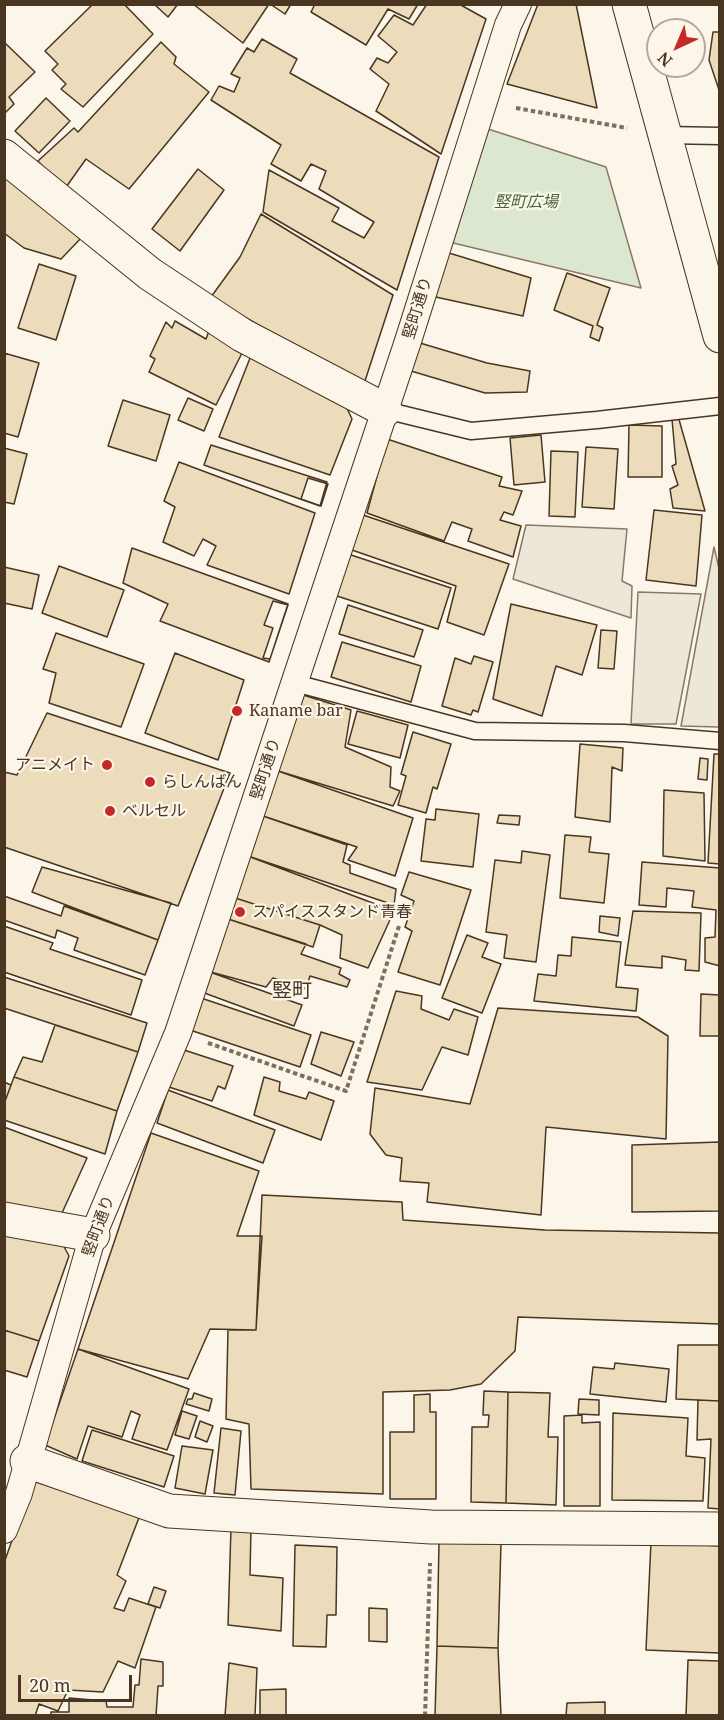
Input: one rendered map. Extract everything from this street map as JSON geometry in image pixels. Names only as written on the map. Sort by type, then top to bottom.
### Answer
[{"type":"street","name":"竪町通り","points":[[4,1530],[19,1494],[93,1235],[178,1033],[385,410],[508,25],[518,4]]},
{"type":"street","points":[[629,4],[720,336]]},
{"type":"street","points":[[4,156],[150,274],[242,335],[385,410]]},
{"type":"street","points":[[4,1219],[93,1235]]},
{"type":"street","points":[[27,1461],[169,1511],[431,1527],[720,1529]]},
{"type":"lane","points":[[665,135],[720,135]]},
{"type":"lane","points":[[385,410],[471,431],[720,406]]},
{"type":"lane","points":[[295,683],[475,731],[624,733],[720,741]]},
{"type":"path","points":[[483,102],[665,135]]},
{"type":"path","points":[[178,1033],[346,1091],[399,926]]},
{"type":"path","points":[[425,1716],[431,1527]]},
{"type":"green space","name":"竪町広場","points":[[488,129],[606,167],[641,288],[449,242]]},
{"type":"shaded area","points":[[526,525],[627,529],[622,581],[632,586],[631,618],[513,579]]},
{"type":"shaded area","points":[[714,547],[720,573],[719,727],[681,726]]},
{"type":"shaded area","points":[[638,592],[701,594],[676,724],[631,724]]},
{"type":"building","points":[[93,4],[124,4],[153,34],[83,107],[61,89],[66,84],[52,70],[58,64],[45,51]]},
{"type":"building","points":[[154,4],[178,4],[168,17]]},
{"type":"building","points":[[193,4],[269,4],[243,43]]},
{"type":"building","points":[[270,4],[291,4],[285,14]]},
{"type":"building","points":[[315,4],[418,4],[409,19],[388,9],[366,45],[311,12]]},
{"type":"building","points":[[427,4],[459,4],[486,19],[441,154],[376,111],[389,84],[370,69],[377,58],[388,63],[397,52],[378,36],[394,15],[413,25]]},
{"type":"building","points":[[538,4],[576,4],[597,108],[507,84]]},
{"type":"building","points":[[713,32],[720,32],[720,93],[709,60]]},
{"type":"building","points":[[262,39],[297,59],[290,73],[439,157],[397,290],[263,212],[269,170],[339,208],[332,221],[364,238],[374,222],[319,189],[326,171],[311,164],[301,181],[271,164],[281,145],[211,100],[219,86],[234,92],[240,78],[231,74],[247,48],[254,52]]},
{"type":"building","points":[[4,42],[35,72],[9,97],[14,104],[4,114]]},
{"type":"building","points":[[161,42],[176,57],[174,64],[209,92],[129,189],[86,159],[64,190],[38,161],[74,128],[78,132]]},
{"type":"building","points":[[46,98],[70,121],[39,153],[15,131]]},
{"type":"building","points":[[198,169],[224,190],[180,251],[152,229]]},
{"type":"building","points":[[4,176],[83,236],[61,259],[24,248],[4,233]]},
{"type":"building","points":[[261,214],[393,295],[363,387],[211,297],[240,257]]},
{"type":"building","points":[[449,253],[531,278],[523,316],[431,296]]},
{"type":"building","points":[[39,264],[76,276],[56,340],[18,328]]},
{"type":"building","points":[[567,273],[610,288],[597,325],[603,328],[599,341],[590,337],[593,326],[554,310]]},
{"type":"building","points":[[175,321],[206,339],[209,331],[244,349],[216,405],[149,372],[155,359],[150,356],[166,322],[172,328]]},
{"type":"building","points":[[420,343],[487,363],[530,371],[527,392],[485,393],[411,371]]},
{"type":"building","points":[[4,353],[39,363],[18,437],[4,433]]},
{"type":"building","points":[[252,353],[345,404],[352,419],[330,475],[219,437]]},
{"type":"building","points":[[188,398],[213,409],[204,431],[178,420]]},
{"type":"building","points":[[123,400],[170,415],[156,461],[108,446]]},
{"type":"building","points":[[678,416],[705,511],[673,508],[670,489],[678,485],[672,466],[676,464],[672,419]]},
{"type":"building","points":[[629,425],[662,426],[662,477],[628,477]]},
{"type":"building","points":[[541,435],[545,482],[514,485],[510,438]]},
{"type":"building","points":[[387,439],[502,477],[499,486],[522,491],[513,515],[504,512],[500,520],[521,526],[513,557],[468,541],[472,529],[452,522],[444,541],[367,513]]},
{"type":"building","points":[[211,445],[327,482],[320,506],[204,465]]},
{"type":"building","points":[[586,447],[618,449],[614,509],[582,507]]},
{"type":"building","points":[[4,448],[27,454],[14,504],[4,502]]},
{"type":"building","points":[[551,451],[578,452],[575,517],[549,516]]},
{"type":"building","points":[[179,462],[315,513],[289,594],[207,565],[216,546],[203,539],[194,556],[163,542],[175,507],[164,501]]},
{"type":"building","points":[[308,478],[328,484],[321,506],[301,499]]},
{"type":"building","points":[[654,510],[702,515],[696,586],[646,580]]},
{"type":"building","points":[[360,514],[509,564],[484,635],[447,622],[456,586],[349,549]]},
{"type":"building","points":[[132,548],[288,604],[269,662],[160,621],[168,604],[123,583]]},
{"type":"building","points":[[348,554],[451,588],[438,629],[334,595]]},
{"type":"building","points":[[59,566],[124,590],[107,637],[42,613]]},
{"type":"building","points":[[4,567],[39,575],[32,609],[4,603]]},
{"type":"building","points":[[273,601],[288,605],[270,659],[263,658],[273,628],[264,625]]},
{"type":"building","points":[[511,604],[597,625],[582,675],[556,666],[542,716],[493,699]]},
{"type":"building","points":[[348,605],[423,630],[414,657],[339,634]]},
{"type":"building","points":[[601,630],[617,631],[614,669],[598,668]]},
{"type":"building","points":[[56,633],[144,664],[121,727],[49,703],[56,673],[43,669]]},
{"type":"building","points":[[342,642],[421,666],[411,702],[331,677]]},
{"type":"building","points":[[175,653],[244,680],[218,760],[145,733]]},
{"type":"building","points":[[474,656],[493,662],[478,712],[473,710],[471,715],[442,706],[455,658],[471,664]]},
{"type":"building","points":[[300,694],[351,710],[345,747],[391,767],[390,787],[400,791],[393,806],[275,770]]},
{"type":"building","points":[[357,711],[408,725],[400,758],[348,744]]},
{"type":"building","name":"ベルセル","points":[[47,713],[230,773],[178,906],[4,847],[4,772],[17,775]]},
{"type":"building","points":[[413,732],[451,744],[437,789],[433,787],[426,813],[398,805],[406,776],[401,774]]},
{"type":"building","points":[[580,744],[623,748],[622,771],[612,767],[610,822],[575,817]]},
{"type":"building","points":[[714,754],[720,754],[720,864],[708,863]]},
{"type":"building","points":[[700,758],[708,759],[707,780],[698,779]]},
{"type":"building","points":[[275,770],[413,818],[395,876],[348,860],[357,847],[260,815]]},
{"type":"building","points":[[664,790],[704,793],[705,861],[663,856]]},
{"type":"building","points":[[436,809],[479,814],[473,867],[421,861],[426,819],[435,820]]},
{"type":"building","points":[[260,815],[347,845],[343,862],[350,865],[350,873],[396,889],[394,905],[245,855]]},
{"type":"building","points":[[499,815],[520,816],[519,825],[497,823]]},
{"type":"building","points":[[565,835],[591,837],[589,852],[609,854],[604,903],[560,898]]},
{"type":"building","points":[[522,851],[550,855],[536,962],[504,958],[507,935],[486,932],[495,860],[521,863]]},
{"type":"building","points":[[245,855],[394,911],[368,968],[340,958],[342,935],[320,925],[232,897]]},
{"type":"building","points":[[642,862],[720,868],[720,966],[705,962],[705,938],[715,937],[716,910],[692,907],[694,891],[667,888],[666,907],[639,905]]},
{"type":"building","points":[[42,867],[171,903],[158,940],[32,892]]},
{"type":"building","points":[[409,872],[471,890],[440,985],[398,972],[412,931],[405,927],[414,901],[401,895]]},
{"type":"building","points":[[4,896],[61,916],[64,906],[158,940],[145,975],[74,950],[78,938],[57,930],[55,938],[4,920]]},
{"type":"building","points":[[232,897],[320,925],[313,947],[225,918]]},
{"type":"building","points":[[633,911],[701,913],[699,971],[685,970],[686,960],[662,956],[662,968],[625,965]]},
{"type":"building","points":[[600,916],[620,918],[618,936],[599,932]]},
{"type":"building","points":[[225,918],[306,944],[301,954],[341,968],[339,974],[350,980],[347,987],[310,976],[306,989],[273,978],[266,987],[207,971]]},
{"type":"building","points":[[4,926],[53,943],[50,949],[142,980],[131,1015],[4,972]]},
{"type":"building","points":[[467,935],[488,943],[482,957],[501,964],[482,1013],[442,998]]},
{"type":"building","points":[[572,937],[621,942],[616,987],[638,989],[636,1011],[534,1001],[538,974],[556,976],[558,955],[571,956]]},
{"type":"building","points":[[207,971],[302,1005],[294,1026],[199,991]]},
{"type":"building","points":[[4,977],[147,1023],[138,1052],[4,1008]]},
{"type":"building","points":[[396,991],[422,996],[421,1009],[449,1020],[454,1009],[478,1017],[468,1055],[442,1047],[422,1090],[367,1082]]},
{"type":"building","points":[[701,994],[720,995],[720,1036],[700,1036]]},
{"type":"building","points":[[198,997],[311,1035],[300,1067],[187,1029]]},
{"type":"building","points":[[498,1008],[638,1017],[668,1036],[666,1139],[546,1127],[541,1215],[427,1202],[429,1183],[400,1181],[402,1158],[386,1155],[370,1134],[375,1088],[470,1104]]},
{"type":"building","points":[[55,1025],[138,1052],[117,1111],[14,1077],[23,1057],[42,1062]]},
{"type":"building","points":[[321,1032],[354,1042],[341,1076],[311,1064]]},
{"type":"building","points":[[181,1049],[233,1066],[225,1089],[218,1086],[212,1101],[169,1087]]},
{"type":"building","points":[[14,1077],[117,1111],[105,1154],[4,1120],[4,1104]]},
{"type":"building","points":[[264,1077],[280,1082],[279,1091],[306,1099],[309,1092],[334,1101],[321,1140],[254,1115]]},
{"type":"building","points":[[4,1082],[11,1085],[4,1104]]},
{"type":"building","points":[[168,1090],[275,1130],[263,1163],[157,1123]]},
{"type":"building","points":[[4,1127],[87,1158],[62,1213],[4,1209]]},
{"type":"building","points":[[151,1133],[259,1171],[237,1236],[262,1236],[256,1330],[210,1329],[188,1379],[78,1349]]},
{"type":"building","points":[[720,1142],[720,1211],[632,1212],[632,1145]]},
{"type":"building","points":[[262,1195],[402,1202],[403,1220],[545,1230],[720,1233],[720,1324],[518,1317],[515,1351],[481,1384],[450,1390],[383,1392],[383,1494],[251,1489],[249,1424],[226,1419],[228,1330],[256,1330]]},
{"type":"building","points":[[4,1231],[60,1239],[69,1256],[39,1341],[4,1330]]},
{"type":"building","points":[[4,1330],[39,1341],[27,1377],[4,1370]]},
{"type":"building","points":[[678,1345],[720,1345],[720,1401],[676,1399]]},
{"type":"building","points":[[78,1349],[189,1389],[167,1450],[132,1439],[140,1415],[131,1411],[122,1437],[88,1426],[77,1459],[45,1445]]},
{"type":"building","points":[[615,1363],[669,1369],[666,1402],[590,1394],[593,1367],[614,1369]]},
{"type":"building","points":[[484,1391],[508,1392],[506,1503],[471,1502],[472,1427],[488,1427],[489,1415],[483,1415]]},
{"type":"building","points":[[508,1392],[550,1393],[548,1437],[558,1437],[556,1505],[506,1503]]},
{"type":"building","points":[[194,1393],[212,1399],[209,1411],[186,1404],[188,1399],[192,1399]]},
{"type":"building","points":[[430,1394],[430,1412],[436,1412],[436,1499],[390,1499],[390,1432],[414,1432],[414,1395]]},
{"type":"building","points":[[579,1399],[599,1400],[599,1415],[578,1414]]},
{"type":"building","points":[[698,1400],[720,1401],[720,1509],[708,1508],[711,1439],[697,1440]]},
{"type":"building","points":[[182,1411],[197,1416],[189,1439],[175,1435]]},
{"type":"building","points":[[613,1413],[688,1418],[686,1456],[705,1458],[703,1501],[612,1500]]},
{"type":"building","points":[[582,1415],[582,1423],[600,1422],[600,1506],[564,1506],[564,1416]]},
{"type":"building","points":[[200,1421],[213,1426],[207,1442],[195,1437]]},
{"type":"building","points":[[221,1428],[241,1431],[235,1495],[214,1493]]},
{"type":"building","points":[[92,1430],[174,1456],[164,1487],[82,1461]]},
{"type":"building","points":[[182,1446],[213,1450],[205,1494],[175,1488]]},
{"type":"building","points":[[33,1481],[140,1515],[117,1575],[126,1581],[114,1608],[124,1611],[129,1598],[156,1607],[135,1668],[118,1661],[103,1692],[68,1690],[58,1711],[39,1704],[35,1716],[4,1716],[4,1563]]},
{"type":"building","points":[[231,1528],[251,1528],[250,1575],[283,1578],[281,1631],[228,1625]]},
{"type":"building","points":[[439,1542],[501,1543],[498,1648],[437,1646]]},
{"type":"building","points":[[651,1542],[720,1546],[719,1653],[646,1650]]},
{"type":"building","points":[[295,1545],[337,1547],[336,1615],[327,1615],[326,1647],[293,1646]]},
{"type":"building","points":[[154,1587],[166,1591],[160,1608],[148,1604]]},
{"type":"building","points":[[369,1608],[387,1609],[387,1642],[369,1641]]},
{"type":"building","points":[[437,1646],[498,1648],[501,1716],[435,1716]]},
{"type":"building","points":[[141,1659],[163,1662],[163,1686],[158,1686],[156,1716],[51,1716],[51,1712],[69,1712],[69,1698],[106,1701],[107,1707],[133,1707],[135,1685],[139,1685]]},
{"type":"building","points":[[688,1660],[720,1661],[720,1716],[686,1716]]},
{"type":"building","points":[[229,1663],[257,1668],[255,1716],[225,1716]]},
{"type":"building","points":[[286,1689],[286,1716],[260,1716],[260,1690]]},
{"type":"building","points":[[605,1702],[605,1716],[566,1716],[567,1703]]},
{"type":"place","name":"Kaname bar","points":[[237,711]]},
{"type":"place","name":"アニメイト","points":[[107,765]]},
{"type":"place","name":"らしんばん","points":[[150,782]]},
{"type":"place","name":"ベルセル","points":[[110,811]]},
{"type":"place","name":"スパイススタンド青春","points":[[240,912]]},
{"type":"district","name":"竪町","points":[[292,991]]}]
